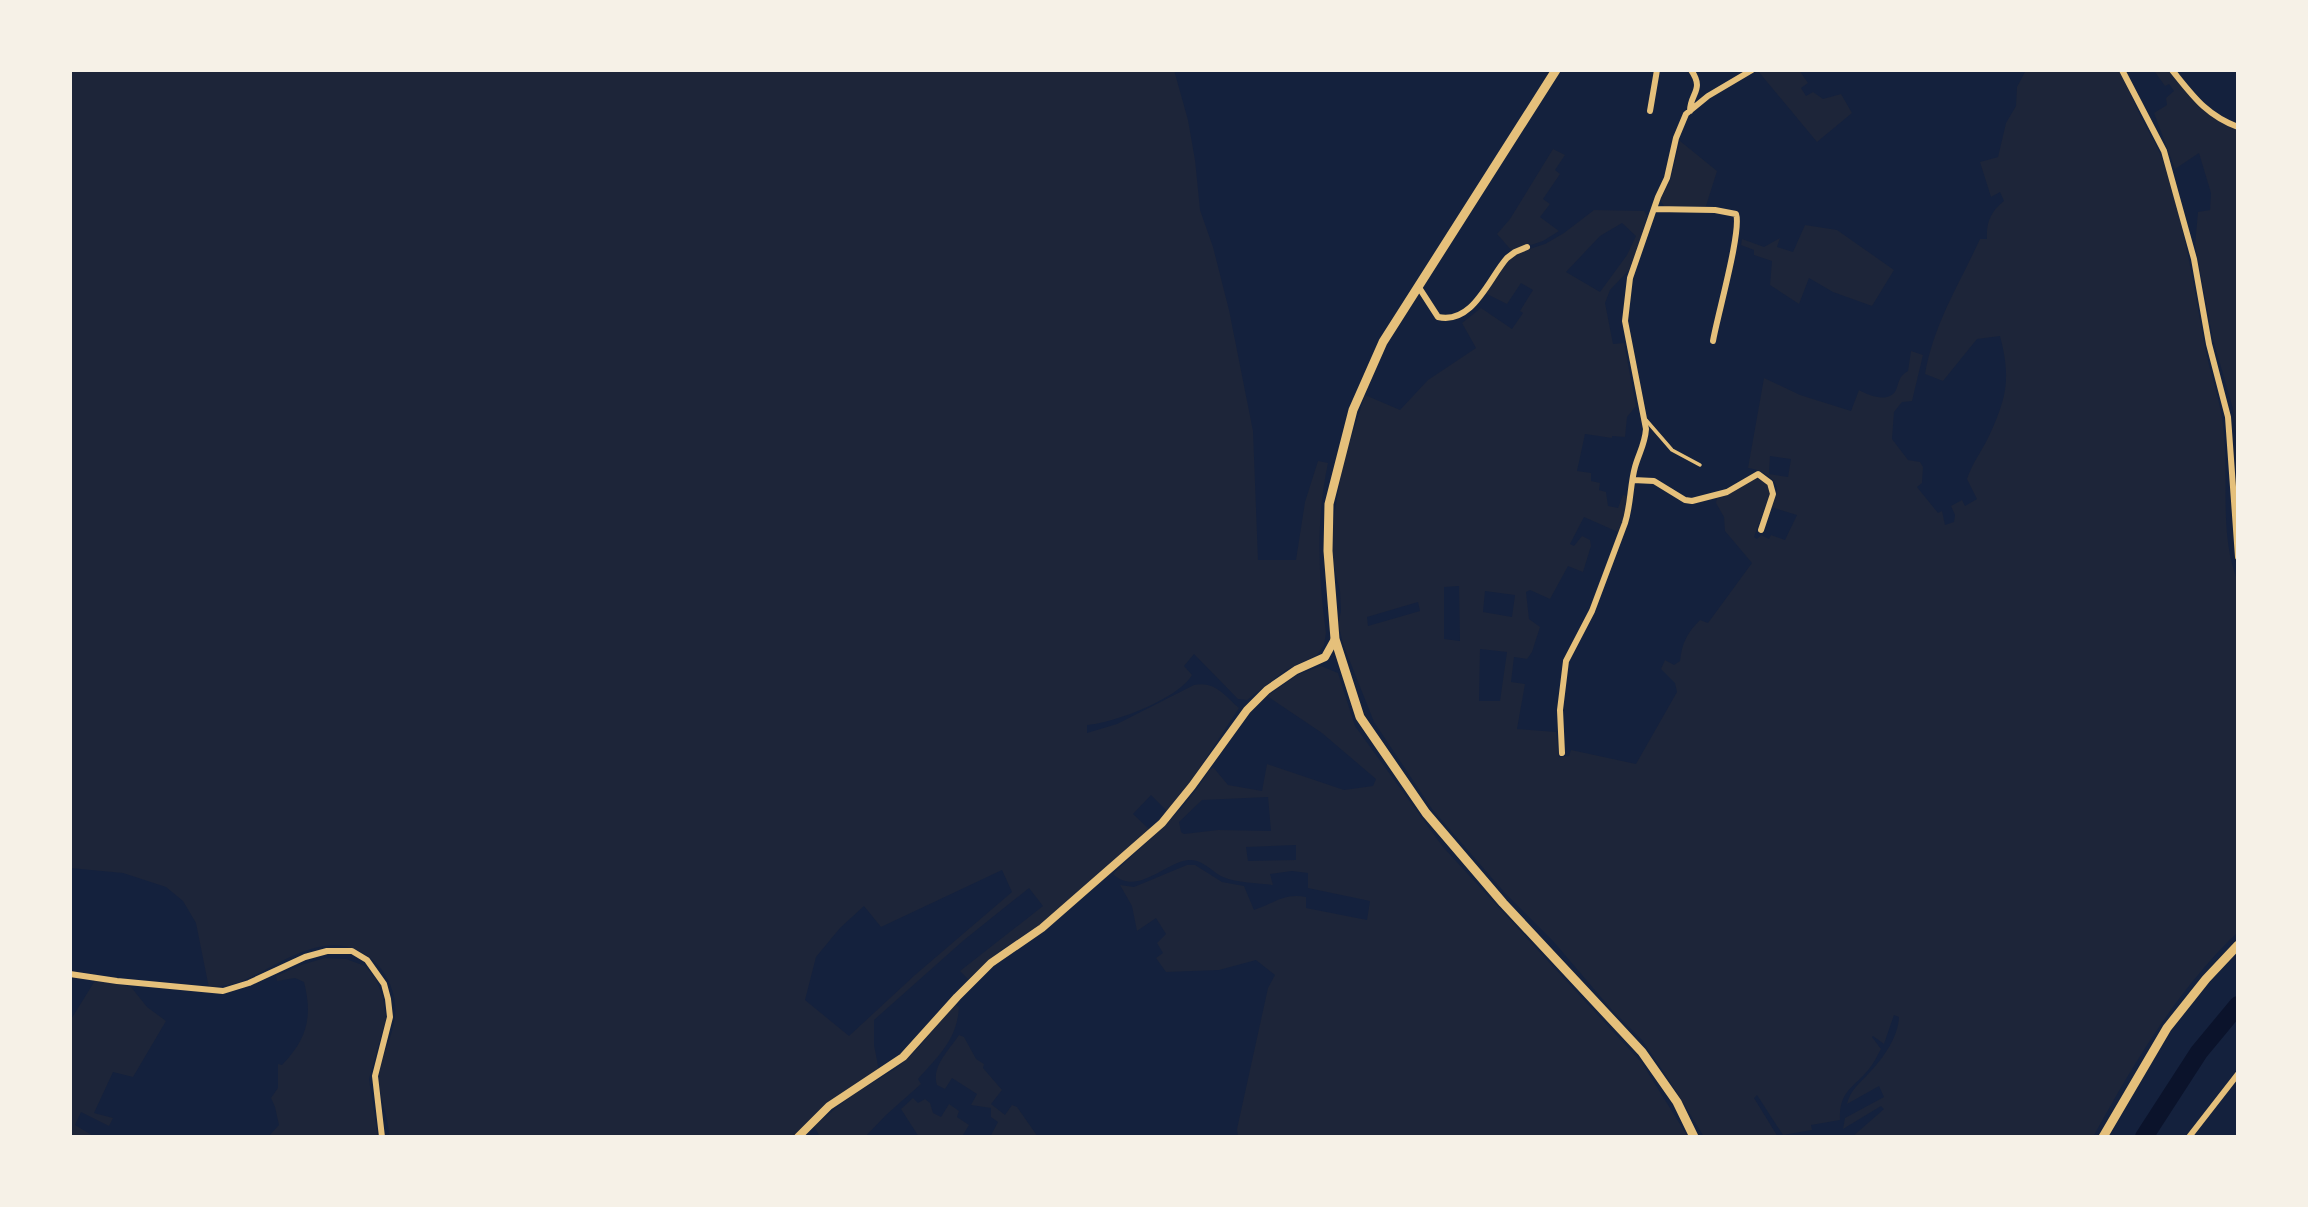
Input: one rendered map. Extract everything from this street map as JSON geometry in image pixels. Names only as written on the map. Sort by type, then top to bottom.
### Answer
[{"type":"main road","points":[[1556,70],[1382,342],[1353,410],[1337,464],[1329,504],[1328,551],[1335,639],[1360,717],[1426,813],[1503,903],[1642,1052],[1677,1102],[1695,1137]]},
{"type":"main road","points":[[2103,1137],[2167,1028],[2206,979],[2238,945]]},
{"type":"street","points":[[1650,111],[1657,70]]},
{"type":"street","points":[[1690,111],[1689,105],[1697,91],[1698,83],[1691,70]]},
{"type":"street","points":[[1562,753],[1560,710],[1566,661],[1592,611],[1625,523],[1638,458],[1646,441],[1646,429],[1630,353],[1625,304],[1630,278],[1667,178],[1681,125],[1690,111],[1708,96],[1752,70]]},
{"type":"street","points":[[2122,70],[2164,151],[2194,259],[2209,344],[2228,417],[2238,557]]},
{"type":"street","points":[[2172,70],[2203,108],[2238,127]]},
{"type":"street","points":[[1654,208],[1736,214],[1736,243],[1719,305],[1713,341]]},
{"type":"street","points":[[1418,286],[1438,317],[1447,319],[1471,307],[1507,258],[1527,247]]},
{"type":"street","points":[[1633,480],[1654,481],[1685,500],[1692,501],[1727,492],[1758,474],[1770,483],[1773,494],[1761,530]]},
{"type":"street","points":[[799,1137],[829,1106],[903,1057],[991,963],[1042,928],[1162,823],[1247,710],[1267,690],[1296,670],[1325,657],[1335,639]]},
{"type":"street","points":[[70,974],[223,990],[249,983],[305,957],[327,951],[352,951],[367,960],[384,984],[388,999],[390,1017],[375,1076],[382,1137]]},
{"type":"street","points":[[2189,1137],[2238,1074]]},
{"type":"lane","points":[[1643,416],[1672,450],[1700,465]]},
{"type":"shaded area","points":[[70,70],[1174,70],[1188,120],[1200,210],[1213,247],[1229,310],[1253,431],[1258,560],[1296,560],[1305,502],[1318,461],[1328,463],[1321,505],[1320,548],[1326,633],[1324,645],[1317,655],[1286,670],[1247,700],[1238,699],[1194,654],[1184,666],[1192,675],[1173,693],[1128,715],[1087,725],[1087,733],[1117,724],[1194,685],[1201,684],[1214,687],[1239,708],[1182,795],[1167,811],[1151,795],[1133,814],[1149,829],[1043,923],[1003,949],[968,979],[960,971],[1043,906],[1029,888],[964,940],[874,1020],[874,1045],[879,1071],[831,1100],[794,1137],[389,1137],[379,1079],[381,1063],[394,1025],[395,1002],[385,975],[377,964],[353,949],[324,946],[291,956],[240,982],[209,988],[196,923],[183,901],[166,887],[123,873],[70,868]],"holes":[[[1002,870],[1012,892],[849,1036],[805,1000],[816,957],[840,928],[864,906],[881,927]]]},
{"type":"shaded area","points":[[1799,70],[1808,83],[1801,88],[1806,96],[1813,92],[1823,99],[1841,94],[1852,113],[1817,142],[1758,71]]},
{"type":"shaded area","points":[[2026,70],[2119,70],[2162,158],[2179,214],[2207,357],[2222,415],[2226,524],[2238,582],[2238,932],[2195,978],[2158,1028],[2093,1137],[1852,1137],[1884,1109],[1881,1106],[1843,1129],[1845,1118],[1884,1097],[1879,1086],[1847,1104],[1853,1090],[1889,1046],[1898,1024],[1899,1017],[1894,1015],[1884,1044],[1872,1037],[1881,1049],[1871,1067],[1848,1090],[1842,1102],[1840,1120],[1811,1125],[1812,1130],[1783,1135],[1757,1095],[1754,1098],[1778,1137],[1704,1137],[1642,1040],[1611,1009],[1553,941],[1504,892],[1432,809],[1374,722],[1343,644],[1338,622],[1341,612],[1340,591],[1332,559],[1332,529],[1343,462],[1365,395],[1400,410],[1428,380],[1476,348],[1462,323],[1481,308],[1512,329],[1533,290],[1521,283],[1507,304],[1485,293],[1495,276],[1514,254],[1545,244],[1594,210],[1644,211],[1647,216],[1629,270],[1610,290],[1605,303],[1613,344],[1624,343],[1636,406],[1627,417],[1625,437],[1585,434],[1577,471],[1591,473],[1591,481],[1600,483],[1599,490],[1606,492],[1608,506],[1618,508],[1623,495],[1628,496],[1625,516],[1618,532],[1584,517],[1570,544],[1574,546],[1582,536],[1590,540],[1591,546],[1583,572],[1568,566],[1550,599],[1530,590],[1526,592],[1529,619],[1540,627],[1527,659],[1514,657],[1511,682],[1525,684],[1517,729],[1556,732],[1559,757],[1569,756],[1571,750],[1636,764],[1677,692],[1675,683],[1661,669],[1665,660],[1674,665],[1680,661],[1684,644],[1692,629],[1700,620],[1708,623],[1752,563],[1725,531],[1724,517],[1716,503],[1717,498],[1756,478],[1768,484],[1770,493],[1754,537],[1757,539],[1761,535],[1769,539],[1771,535],[1785,540],[1797,515],[1771,507],[1776,485],[1766,474],[1748,468],[1764,378],[1800,395],[1851,411],[1859,390],[1878,397],[1889,397],[1893,394],[1901,377],[1908,371],[1911,351],[1923,355],[1912,401],[1902,402],[1894,412],[1892,439],[1908,460],[1920,462],[1923,467],[1922,483],[1917,487],[1938,513],[1942,511],[1945,525],[1954,522],[1955,515],[1951,506],[1962,500],[1965,506],[1977,499],[1967,479],[1989,436],[2003,398],[2006,376],[2000,336],[1977,339],[1943,381],[1925,374],[1934,338],[1948,305],[1980,239],[1987,239],[1987,227],[1993,213],[2004,201],[2000,192],[1991,197],[1980,162],[1998,157],[2006,123],[2016,106],[2017,87]],"holes":[[[1622,223],[1636,236],[1627,255],[1600,292],[1566,272],[1600,236]],[[1770,456],[1791,459],[1788,477],[1769,474]],[[1459,586],[1460,641],[1444,639],[1444,587]],[[1485,591],[1515,595],[1512,617],[1483,612]],[[1418,602],[1420,611],[1368,626],[1367,617]],[[1480,649],[1507,652],[1500,701],[1479,701]]]},
{"type":"shaded area","points":[[2168,70],[2206,112],[2238,129],[2238,450],[2233,409],[2213,339],[2195,245],[2198,212],[2210,210],[2211,193],[2199,153],[2175,169],[2154,113],[2167,105],[2166,98],[2174,91],[2169,84],[2165,86],[2155,72]]},
{"type":"shaded area","points":[[1680,141],[1717,171],[1706,206],[1664,206],[1660,200],[1670,181]]},
{"type":"shaded area","points":[[1553,149],[1565,155],[1555,170],[1560,174],[1543,199],[1550,204],[1540,217],[1559,231],[1543,241],[1512,251],[1497,234],[1510,219]]},
{"type":"shaded area","points":[[1805,225],[1837,230],[1894,270],[1872,306],[1833,292],[1809,278],[1799,304],[1770,285],[1772,261],[1754,255],[1754,250],[1741,245],[1742,239],[1764,247],[1780,238],[1777,247],[1793,252]]},
{"type":"shaded area","points":[[1321,666],[1338,673],[1355,726],[1443,847],[1642,1063],[1688,1137],[1238,1137],[1237,1129],[1268,988],[1275,975],[1256,960],[1219,970],[1166,972],[1156,958],[1163,953],[1157,943],[1166,934],[1156,918],[1137,931],[1132,906],[1120,885],[1134,887],[1187,865],[1195,865],[1222,882],[1244,886],[1254,910],[1298,896],[1306,897],[1306,908],[1367,920],[1370,901],[1308,888],[1308,873],[1292,871],[1270,874],[1273,885],[1248,883],[1223,877],[1194,860],[1180,862],[1132,882],[1113,874],[1177,813],[1213,767],[1228,785],[1262,791],[1267,764],[1344,790],[1373,786],[1376,779],[1322,733],[1267,696],[1297,675]],"holes":[[[1268,797],[1271,831],[1181,832],[1179,822],[1202,800]],[[1296,845],[1296,860],[1248,861],[1246,847]]]},
{"type":"shaded area","points":[[325,958],[346,959],[365,966],[376,979],[383,998],[386,1019],[369,1079],[378,1137],[268,1137],[279,1125],[271,1098],[278,1088],[278,1064],[282,1065],[297,1046],[308,1017],[304,982],[295,978],[277,981],[276,976]]},
{"type":"shaded area","points":[[96,979],[131,987],[147,1007],[166,1021],[133,1077],[113,1072],[94,1113],[113,1118],[109,1126],[81,1112],[75,1125],[95,1137],[70,1137],[70,1021]]},
{"type":"shaded area","points":[[955,1004],[959,1007],[955,1029],[946,1046],[918,1079],[921,1084],[865,1137],[820,1137],[814,1126],[851,1096],[898,1067],[919,1047]]},
{"type":"shaded area","points":[[959,1035],[964,1037],[976,1059],[984,1064],[983,1068],[1002,1090],[991,1104],[1005,1115],[1012,1105],[1017,1107],[1038,1137],[990,1137],[998,1122],[991,1117],[991,1108],[971,1105],[977,1094],[952,1078],[945,1089],[937,1085],[936,1072],[939,1065]]},
{"type":"shaded area","points":[[913,1098],[918,1103],[925,1099],[930,1103],[933,1113],[941,1117],[949,1104],[959,1111],[957,1117],[969,1125],[964,1137],[919,1137],[901,1109]]},
{"type":"waterway","points":[[2144,1137],[2199,1052],[2238,1005]]}]
